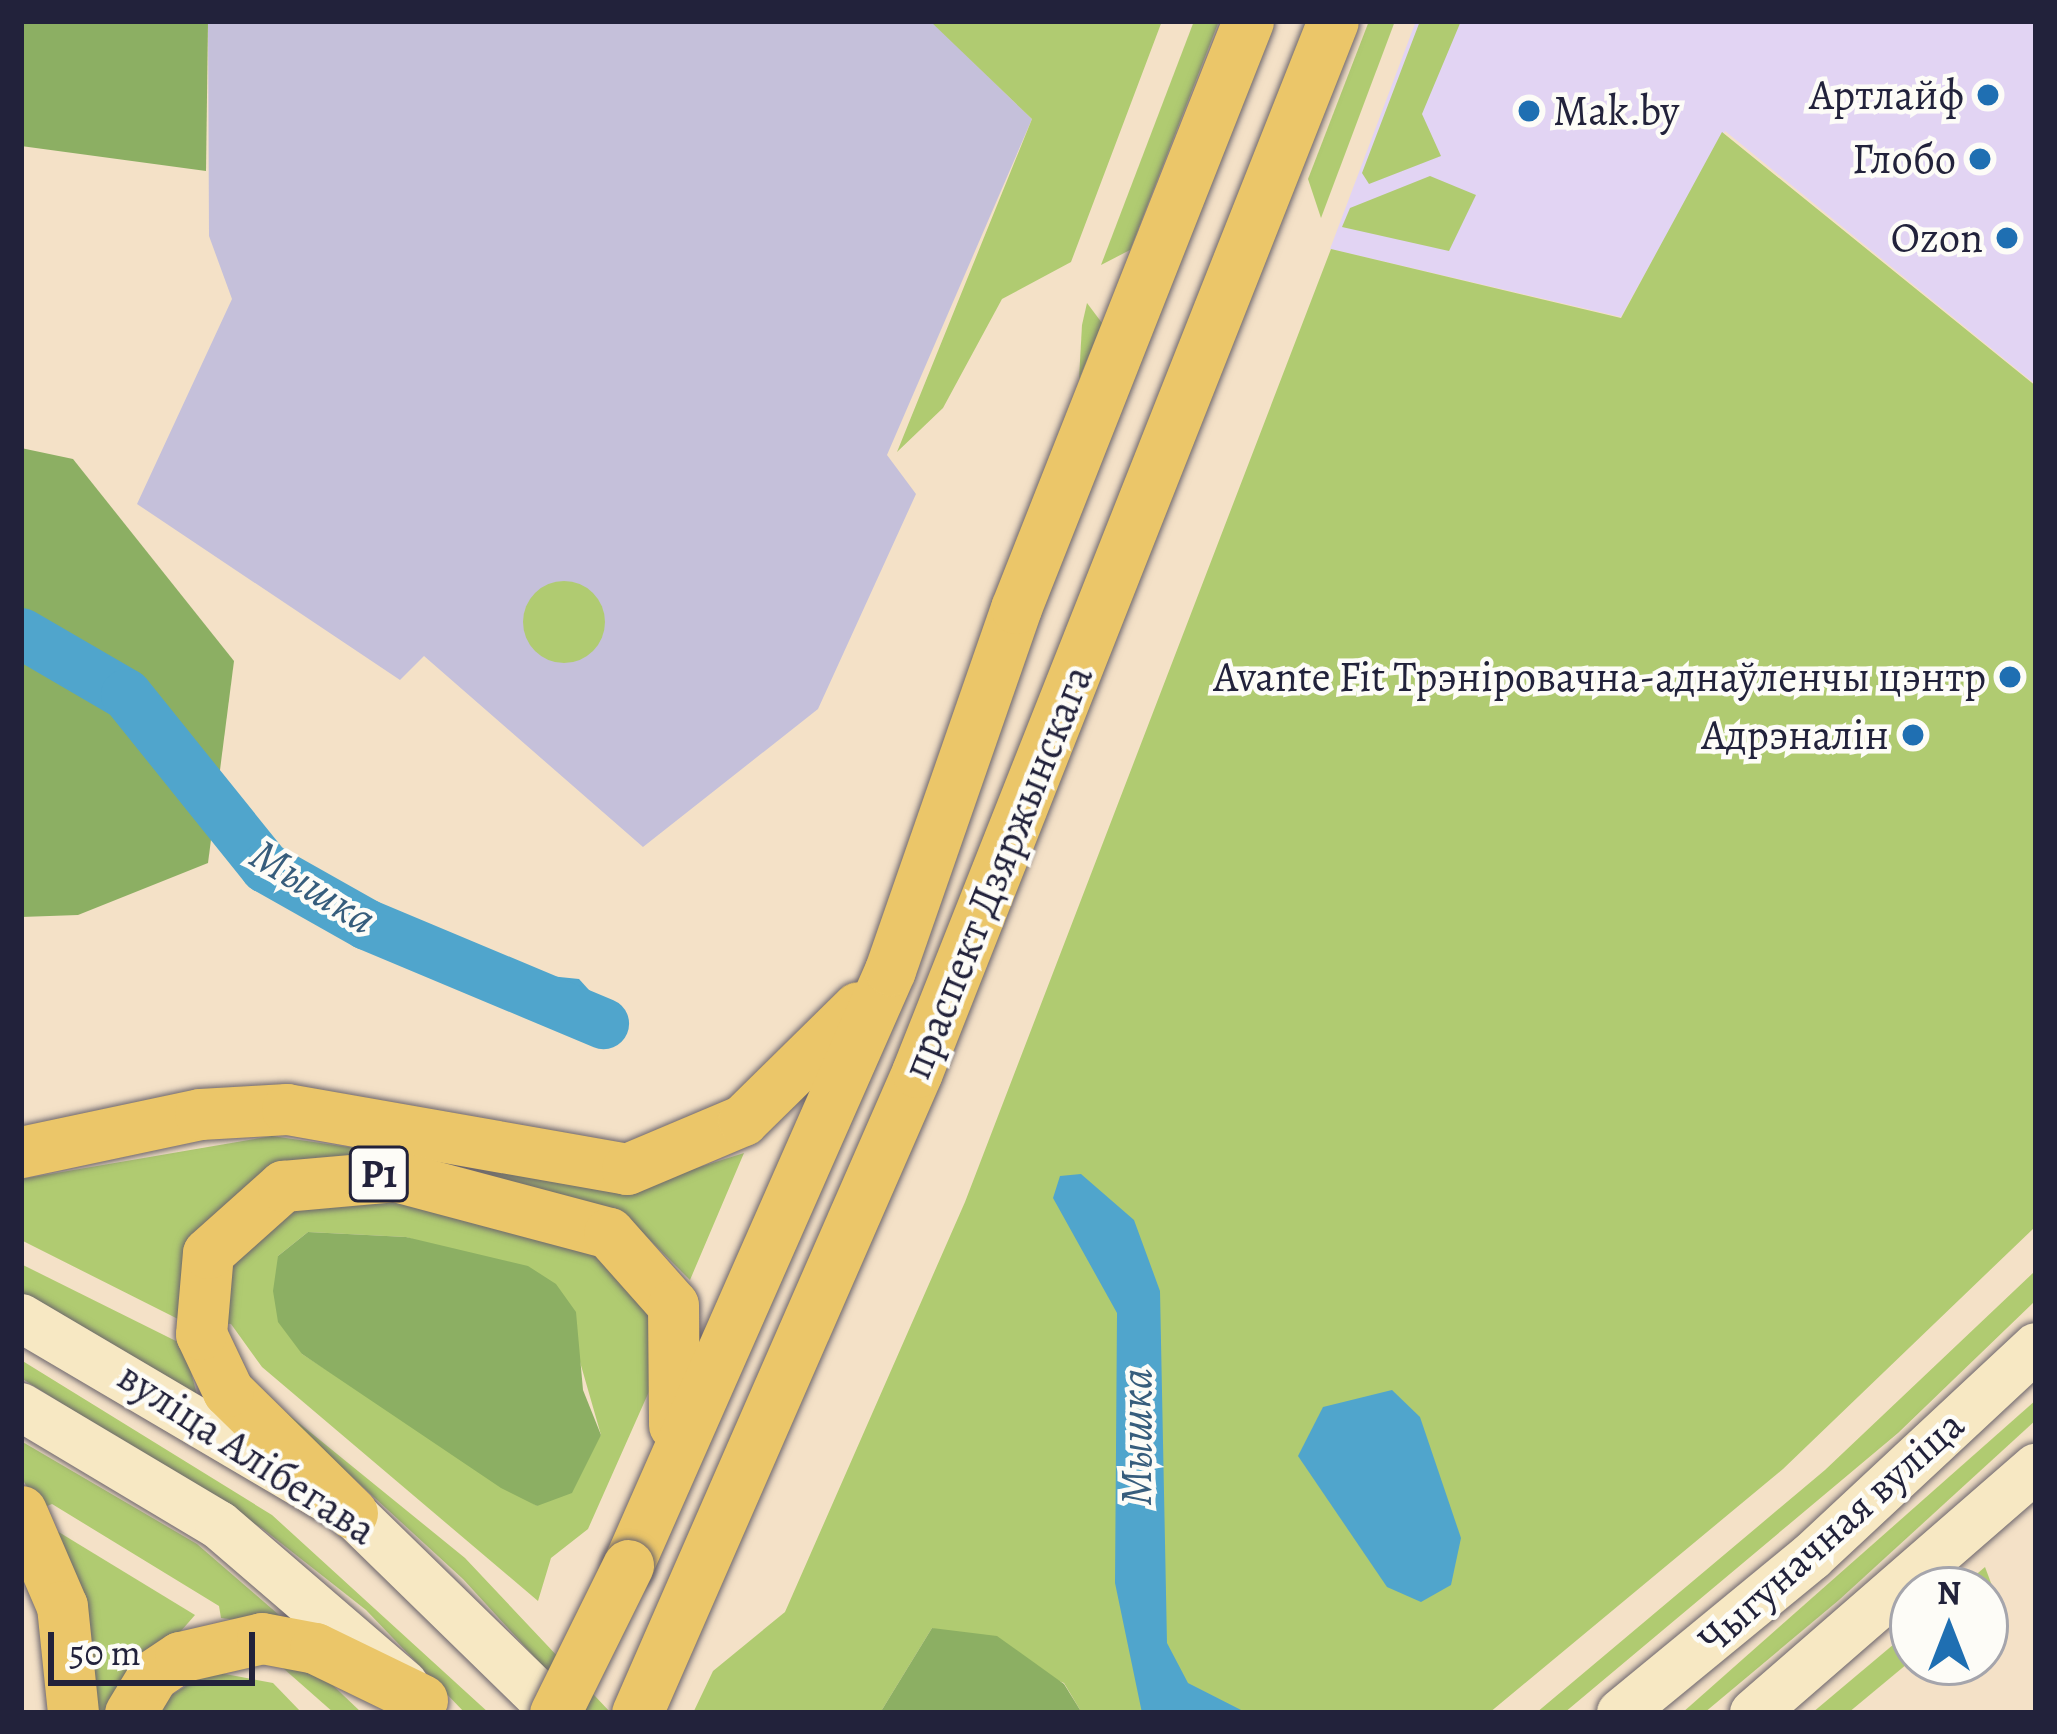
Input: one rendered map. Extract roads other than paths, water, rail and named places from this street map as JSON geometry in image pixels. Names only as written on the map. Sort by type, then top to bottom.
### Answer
[{"type":"main road","name":"праспект Дзяржынскага","points":[[556,1713],[664,1486],[890,970],[1016,608],[1249,21]]},
{"type":"main road","name":"праспект Дзяржынскага","points":[[637,1713],[926,1050],[1333,21]]},
{"type":"main road","points":[[21,1152],[200,1114],[286,1109],[596,1168],[659,1163],[781,1093],[890,970]]},
{"type":"main road","name":"Р1","points":[[352,1513],[228,1391],[197,1306],[225,1227],[283,1186],[332,1174],[395,1176],[579,1217],[635,1252],[660,1278],[680,1333],[664,1486]]},
{"type":"main road","name":"вуліца Алібегава","points":[[21,1318],[352,1513],[556,1713]]},
{"type":"main road","name":"Чыгуначная вуліца","points":[[1621,1713],[1811,1557],[2036,1347]]},
{"type":"main road","name":"вуліца Алібегава","points":[[21,1407],[220,1525],[428,1707]]},
{"type":"main road","name":"Чыгуначная вуліца","points":[[1754,1713],[2036,1468]]},
{"type":"main road","points":[[21,1511],[62,1606],[74,1713]]},
{"type":"main road","points":[[130,1713],[180,1657],[262,1638],[315,1648],[428,1707]]},
{"type":"water","points":[[490,970],[579,979],[608,1011],[601,1031],[553,1026],[490,990]]},
{"type":"water","points":[[1081,1174],[1134,1220],[1160,1291],[1167,1643],[1188,1683],[1247,1713],[1142,1713],[1115,1583],[1117,1313],[1053,1198],[1060,1176]]},
{"type":"water","points":[[1392,1390],[1420,1417],[1461,1538],[1451,1585],[1421,1602],[1387,1587],[1298,1456],[1323,1407]]},
{"type":"waterway","name":"Мышка","points":[[21,633],[126,694],[265,867],[366,924],[603,1023]]},
{"type":"place","name":"Артлайф","points":[[1988,95]]},
{"type":"place","name":"Mak.by","points":[[1529,111]]},
{"type":"place","name":"Глобо","points":[[1980,159]]},
{"type":"place","name":"Ozon","points":[[2007,238]]},
{"type":"place","name":"Avante Fit Трэніровачна-аднаўленчы цэнтр","points":[[2010,677]]},
{"type":"place","name":"Адрэналін","points":[[1913,735]]}]
